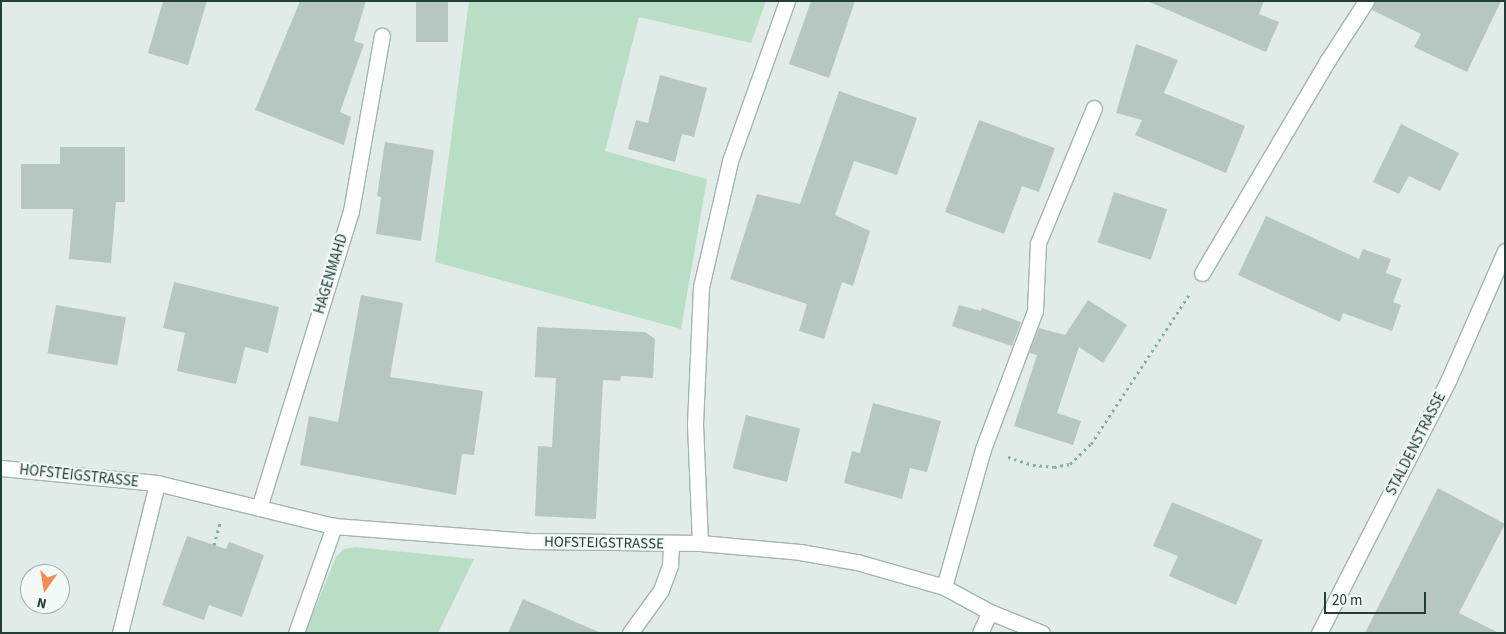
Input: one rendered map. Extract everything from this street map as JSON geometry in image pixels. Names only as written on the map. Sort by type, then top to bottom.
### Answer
[{"type":"street","points":[[700,543],[695,424],[701,287],[730,161],[787,1]]},
{"type":"street","points":[[1202,274],[1328,60],[1366,1]]},
{"type":"street","name":"HAGENMAHD","points":[[259,508],[351,211],[382,36]]},
{"type":"street","points":[[944,587],[983,449],[1035,311],[1038,243],[1094,108]]},
{"type":"street","name":"STALDENSTRASSE","points":[[1319,633],[1448,382],[1505,251]]},
{"type":"street","name":"HOFSTEIGSTRASSE","points":[[1,468],[158,484],[334,526],[530,541],[700,543],[800,552],[858,562],[944,587],[990,612],[1042,633]]},
{"type":"street","name":"HOFSTEIGSTRASSE","points":[[120,633],[158,484]]},
{"type":"street","points":[[296,633],[334,526]]},
{"type":"street","points":[[630,633],[661,590],[670,565],[671,544]]},
{"type":"street","points":[[980,633],[990,612]]},
{"type":"path","points":[[983,449],[1034,465],[1054,467],[1070,464],[1090,444],[1202,274]]},
{"type":"path","points":[[214,545],[222,518]]},
{"type":"green space","points":[[469,1],[766,1],[751,43],[639,17],[605,151],[707,179],[681,329],[435,262]]},
{"type":"green space","points":[[355,547],[474,559],[438,633],[305,633],[336,557],[344,549]]},
{"type":"building","points":[[163,1],[207,1],[188,65],[148,53]]},
{"type":"building","points":[[300,1],[366,1],[354,41],[364,44],[340,112],[351,117],[344,145],[255,110]]},
{"type":"building","points":[[416,1],[448,1],[448,42],[416,42]]},
{"type":"building","points":[[811,1],[855,1],[829,78],[789,64]]},
{"type":"building","points":[[1147,1],[1264,1],[1259,14],[1279,22],[1266,52]]},
{"type":"building","points":[[1375,1],[1501,1],[1467,72],[1414,47],[1421,34],[1372,10]]},
{"type":"building","points":[[1136,44],[1178,60],[1164,93],[1245,126],[1226,173],[1135,135],[1142,120],[1116,113]]},
{"type":"building","points":[[660,75],[707,88],[694,137],[682,134],[675,162],[628,149],[636,120],[648,123]]},
{"type":"building","points":[[839,91],[917,118],[897,175],[854,161],[835,215],[870,231],[853,286],[842,282],[824,339],[799,331],[807,304],[730,279],[757,194],[800,204]]},
{"type":"building","points":[[979,120],[1055,148],[1039,192],[1022,186],[1004,234],[945,212]]},
{"type":"building","points":[[1401,124],[1459,153],[1440,191],[1409,176],[1399,194],[1373,182]]},
{"type":"building","points":[[385,142],[434,150],[421,241],[376,234],[381,197],[377,196]]},
{"type":"building","points":[[60,147],[125,147],[125,202],[116,202],[111,263],[69,259],[73,209],[21,209],[21,164],[60,164]]},
{"type":"building","points":[[1114,192],[1167,209],[1151,260],[1098,242]]},
{"type":"building","points":[[1266,216],[1359,259],[1363,249],[1391,259],[1386,273],[1402,279],[1393,302],[1401,305],[1392,331],[1343,313],[1340,322],[1238,275]]},
{"type":"building","points":[[174,282],[279,307],[268,353],[245,347],[236,384],[177,371],[185,333],[163,328]]},
{"type":"building","points":[[361,295],[403,303],[390,377],[483,391],[474,455],[462,454],[456,495],[300,465],[309,416],[338,422]]},
{"type":"building","points":[[1088,300],[1127,325],[1103,363],[1079,347],[1057,413],[1081,421],[1073,445],[1014,426],[1037,355],[1029,353],[1039,328],[1065,335]]},
{"type":"building","points":[[56,305],[126,317],[117,366],[47,353]]},
{"type":"building","points":[[959,305],[981,311],[982,308],[1021,322],[1012,346],[952,326]]},
{"type":"building","points":[[537,327],[645,332],[655,339],[653,378],[621,376],[620,381],[603,380],[596,519],[535,516],[538,446],[552,447],[556,378],[535,377]]},
{"type":"building","points":[[873,403],[941,421],[927,472],[910,468],[902,499],[844,483],[852,451],[860,453]]},
{"type":"building","points":[[746,415],[800,429],[787,482],[733,468]]},
{"type":"building","points":[[1438,488],[1505,524],[1459,613],[1499,633],[1365,633]]},
{"type":"building","points":[[1172,502],[1263,540],[1236,605],[1169,576],[1178,556],[1153,546]]},
{"type":"building","points":[[187,536],[226,549],[229,542],[264,555],[242,617],[209,605],[204,620],[162,605]]},
{"type":"building","points":[[523,599],[601,633],[508,633]]}]
